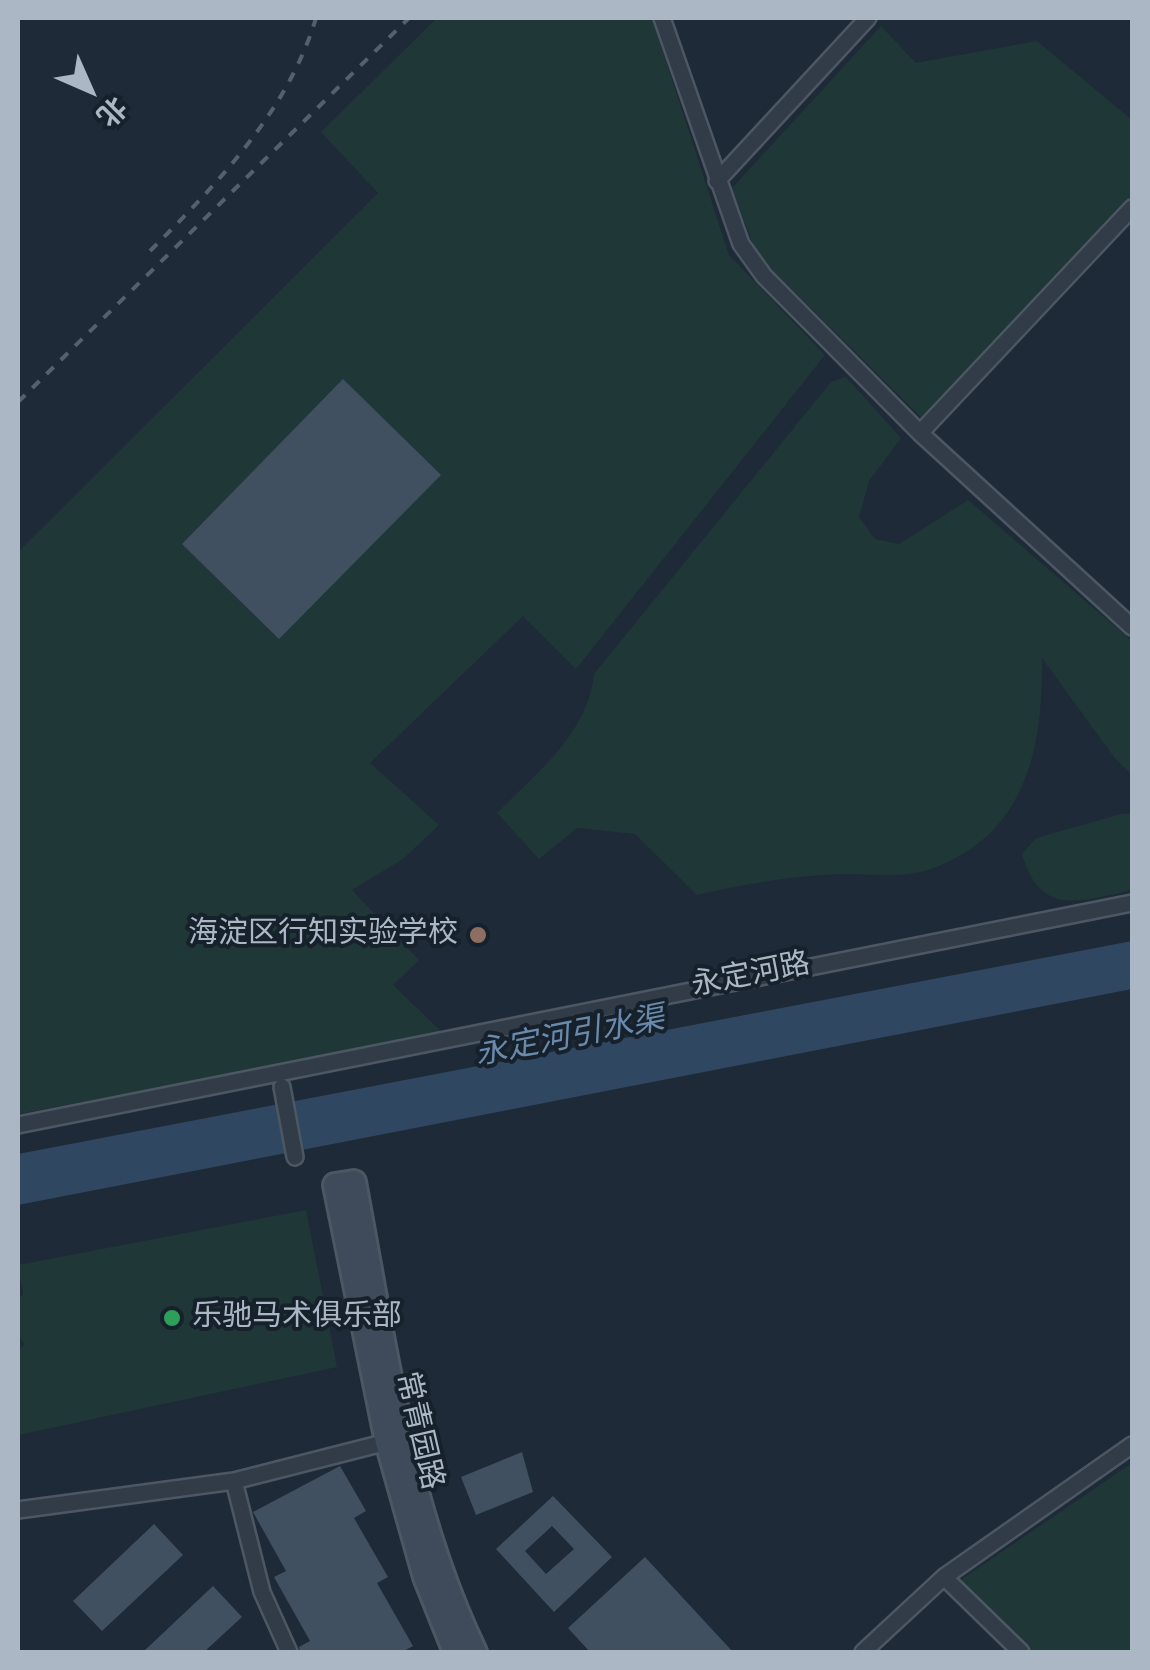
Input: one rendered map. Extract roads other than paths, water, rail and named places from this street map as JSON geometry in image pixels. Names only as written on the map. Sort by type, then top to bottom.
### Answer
[{"type":"street","points":[[662,18],[741,244],[764,276],[920,433],[1132,628]]},
{"type":"street","points":[[717,181],[868,18]]},
{"type":"street","points":[[920,433],[1132,208]]},
{"type":"street","name":"永定河路","points":[[18,1125],[1132,903]]},
{"type":"street","points":[[282,1086],[295,1157]]},
{"type":"street","name":"常青园路","points":[[455,1652],[425,1577],[387,1442],[335,1186],[354,1182],[399,1416],[429,1536],[476,1652]]},
{"type":"street","points":[[18,1510],[234,1481],[387,1442]]},
{"type":"street","points":[[863,1652],[944,1577],[1132,1445]]},
{"type":"street","points":[[234,1481],[262,1592],[289,1652]]},
{"type":"street","points":[[944,1577],[1021,1652]]},
{"type":"water","points":[[1132,941],[1132,989],[18,1205],[18,1154]]},
{"type":"railway","points":[[150,251],[225,172],[269,115],[304,52],[316,18]]},
{"type":"railway","points":[[18,402],[409,18]]},
{"type":"place","name":"海淀区行知实验学校","points":[[478,935]]},
{"type":"place","name":"乐驰马术俱乐部","points":[[172,1318]]},
{"type":"water label","name":"永定河引水渠","points":[[570,1038]]}]
